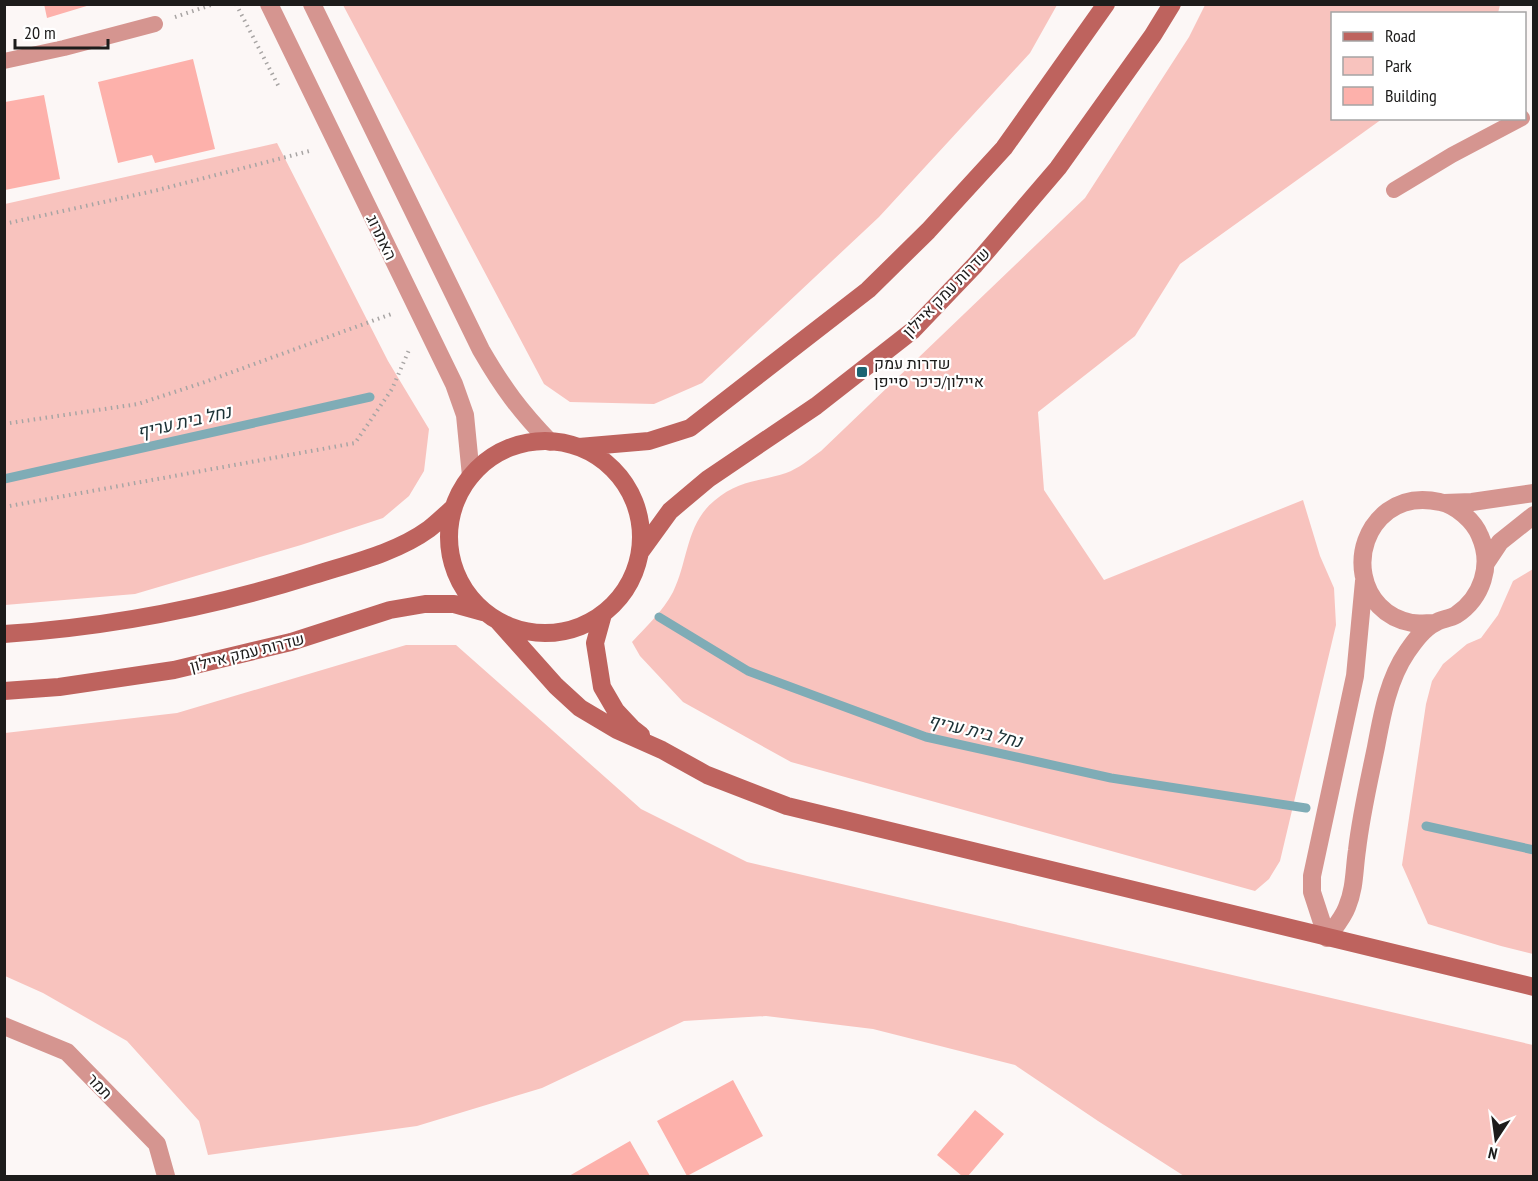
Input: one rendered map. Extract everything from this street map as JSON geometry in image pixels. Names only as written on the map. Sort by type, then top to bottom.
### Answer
[{"type":"main road","points":[[1106,4],[1004,148],[928,231],[868,290],[690,428],[649,441],[579,447],[550,442],[531,442],[508,449],[488,460],[471,476],[453,508],[449,531],[450,554],[458,576],[469,596],[580,708],[707,775],[749,792],[796,808],[1533,987]]},
{"type":"main road","name":"שדרות עמק איילון","points":[[641,551],[670,511],[708,479],[816,406],[920,323],[975,265],[1058,168],[1153,35],[1172,4]]},
{"type":"main road","points":[[492,617],[519,630],[541,633],[563,632],[584,625],[603,614],[621,597],[634,576],[641,551],[640,519],[628,489],[608,464],[579,447]]},
{"type":"main road","points":[[4,634],[53,631],[163,615],[275,588],[376,555],[407,542],[428,530],[453,508]]},
{"type":"main road","name":"שדרות עמק איילון","points":[[4,691],[59,687],[174,670],[291,642],[390,610],[425,604],[454,604],[492,617]]},
{"type":"main road","points":[[603,614],[595,643],[602,687],[616,711],[632,728],[662,750]]},
{"type":"street","name":"האתרוג","points":[[269,4],[454,384],[465,415],[471,476]]},
{"type":"street","points":[[312,4],[482,350],[510,397],[550,442]]},
{"type":"street","points":[[1327,938],[1312,892],[1312,876],[1355,676],[1364,579],[1362,555],[1366,537],[1376,521],[1391,509],[1408,501],[1426,499],[1444,503],[1472,502],[1533,493]]},
{"type":"street","points":[[1364,579],[1368,590],[1380,606],[1389,614],[1413,623],[1434,623],[1454,616],[1471,603],[1482,585],[1486,563],[1484,543],[1470,520],[1444,503]]},
{"type":"street","points":[[1486,563],[1500,542],[1533,515]]},
{"type":"street","points":[[1327,938],[1347,909],[1355,881],[1360,826],[1385,703],[1404,655],[1416,639],[1434,623]]},
{"type":"street","name":"תמר","points":[[4,1026],[67,1052],[157,1144],[166,1176]]},
{"type":"lane","points":[[4,61],[155,24]]},
{"type":"lane","points":[[1394,190],[1452,155],[1519,120]]},
{"type":"path","points":[[155,24],[214,4]]},
{"type":"path","points":[[4,224],[158,190],[337,144]]},
{"type":"path","points":[[4,424],[138,404],[396,313]]},
{"type":"path","points":[[4,507],[355,443],[392,389],[411,344]]},
{"type":"green space","points":[[343,5],[1057,5],[1030,53],[879,217],[702,383],[654,404],[570,402],[544,384]]},
{"type":"green space","points":[[1205,5],[1500,5],[1498,12],[1331,12],[1331,120],[1381,120],[1180,264],[1135,336],[1038,412],[1044,490],[1104,580],[1303,500],[1320,556],[1334,588],[1336,625],[1280,861],[1269,879],[1255,891],[791,762],[683,702],[640,656],[632,642],[673,592],[693,532],[705,510],[731,489],[748,482],[791,471],[821,451],[1085,198],[1189,37]]},
{"type":"green space","points":[[277,143],[388,361],[429,429],[424,471],[409,496],[383,518],[301,545],[135,594],[5,605],[5,204]]},
{"type":"green space","points":[[1533,569],[1533,954],[1428,924],[1402,865],[1426,704],[1432,681],[1443,664],[1467,644],[1481,638],[1498,615],[1513,581]]},
{"type":"green space","points":[[406,645],[456,645],[641,809],[747,862],[1533,1045],[1533,1176],[1184,1176],[1015,1065],[873,1029],[766,1016],[684,1021],[542,1088],[417,1126],[208,1155],[199,1121],[127,1041],[43,993],[5,976],[5,733],[177,713]]},
{"type":"building","points":[[44,4],[90,4],[90,5],[47,18]]},
{"type":"building","points":[[193,59],[215,149],[155,163],[152,155],[118,163],[98,82]]},
{"type":"building","points":[[44,95],[60,179],[5,190],[5,102]]},
{"type":"building","points":[[733,1080],[763,1136],[687,1176],[657,1121]]},
{"type":"building","points":[[975,1110],[1004,1134],[968,1176],[962,1176],[937,1155]]},
{"type":"building","points":[[630,1141],[650,1176],[569,1176]]},
{"type":"waterway","name":"נחל בית עריף","points":[[4,479],[370,397]]},
{"type":"waterway","name":"נחל בית עריף","points":[[659,617],[748,671],[926,737],[1111,778],[1306,808]]},
{"type":"waterway","name":"נחל בית עריף","points":[[1426,826],[1534,850]]},
{"type":"place","name":"שדרות עמק איילון/כיכר סייפן","points":[[862,372]]}]
